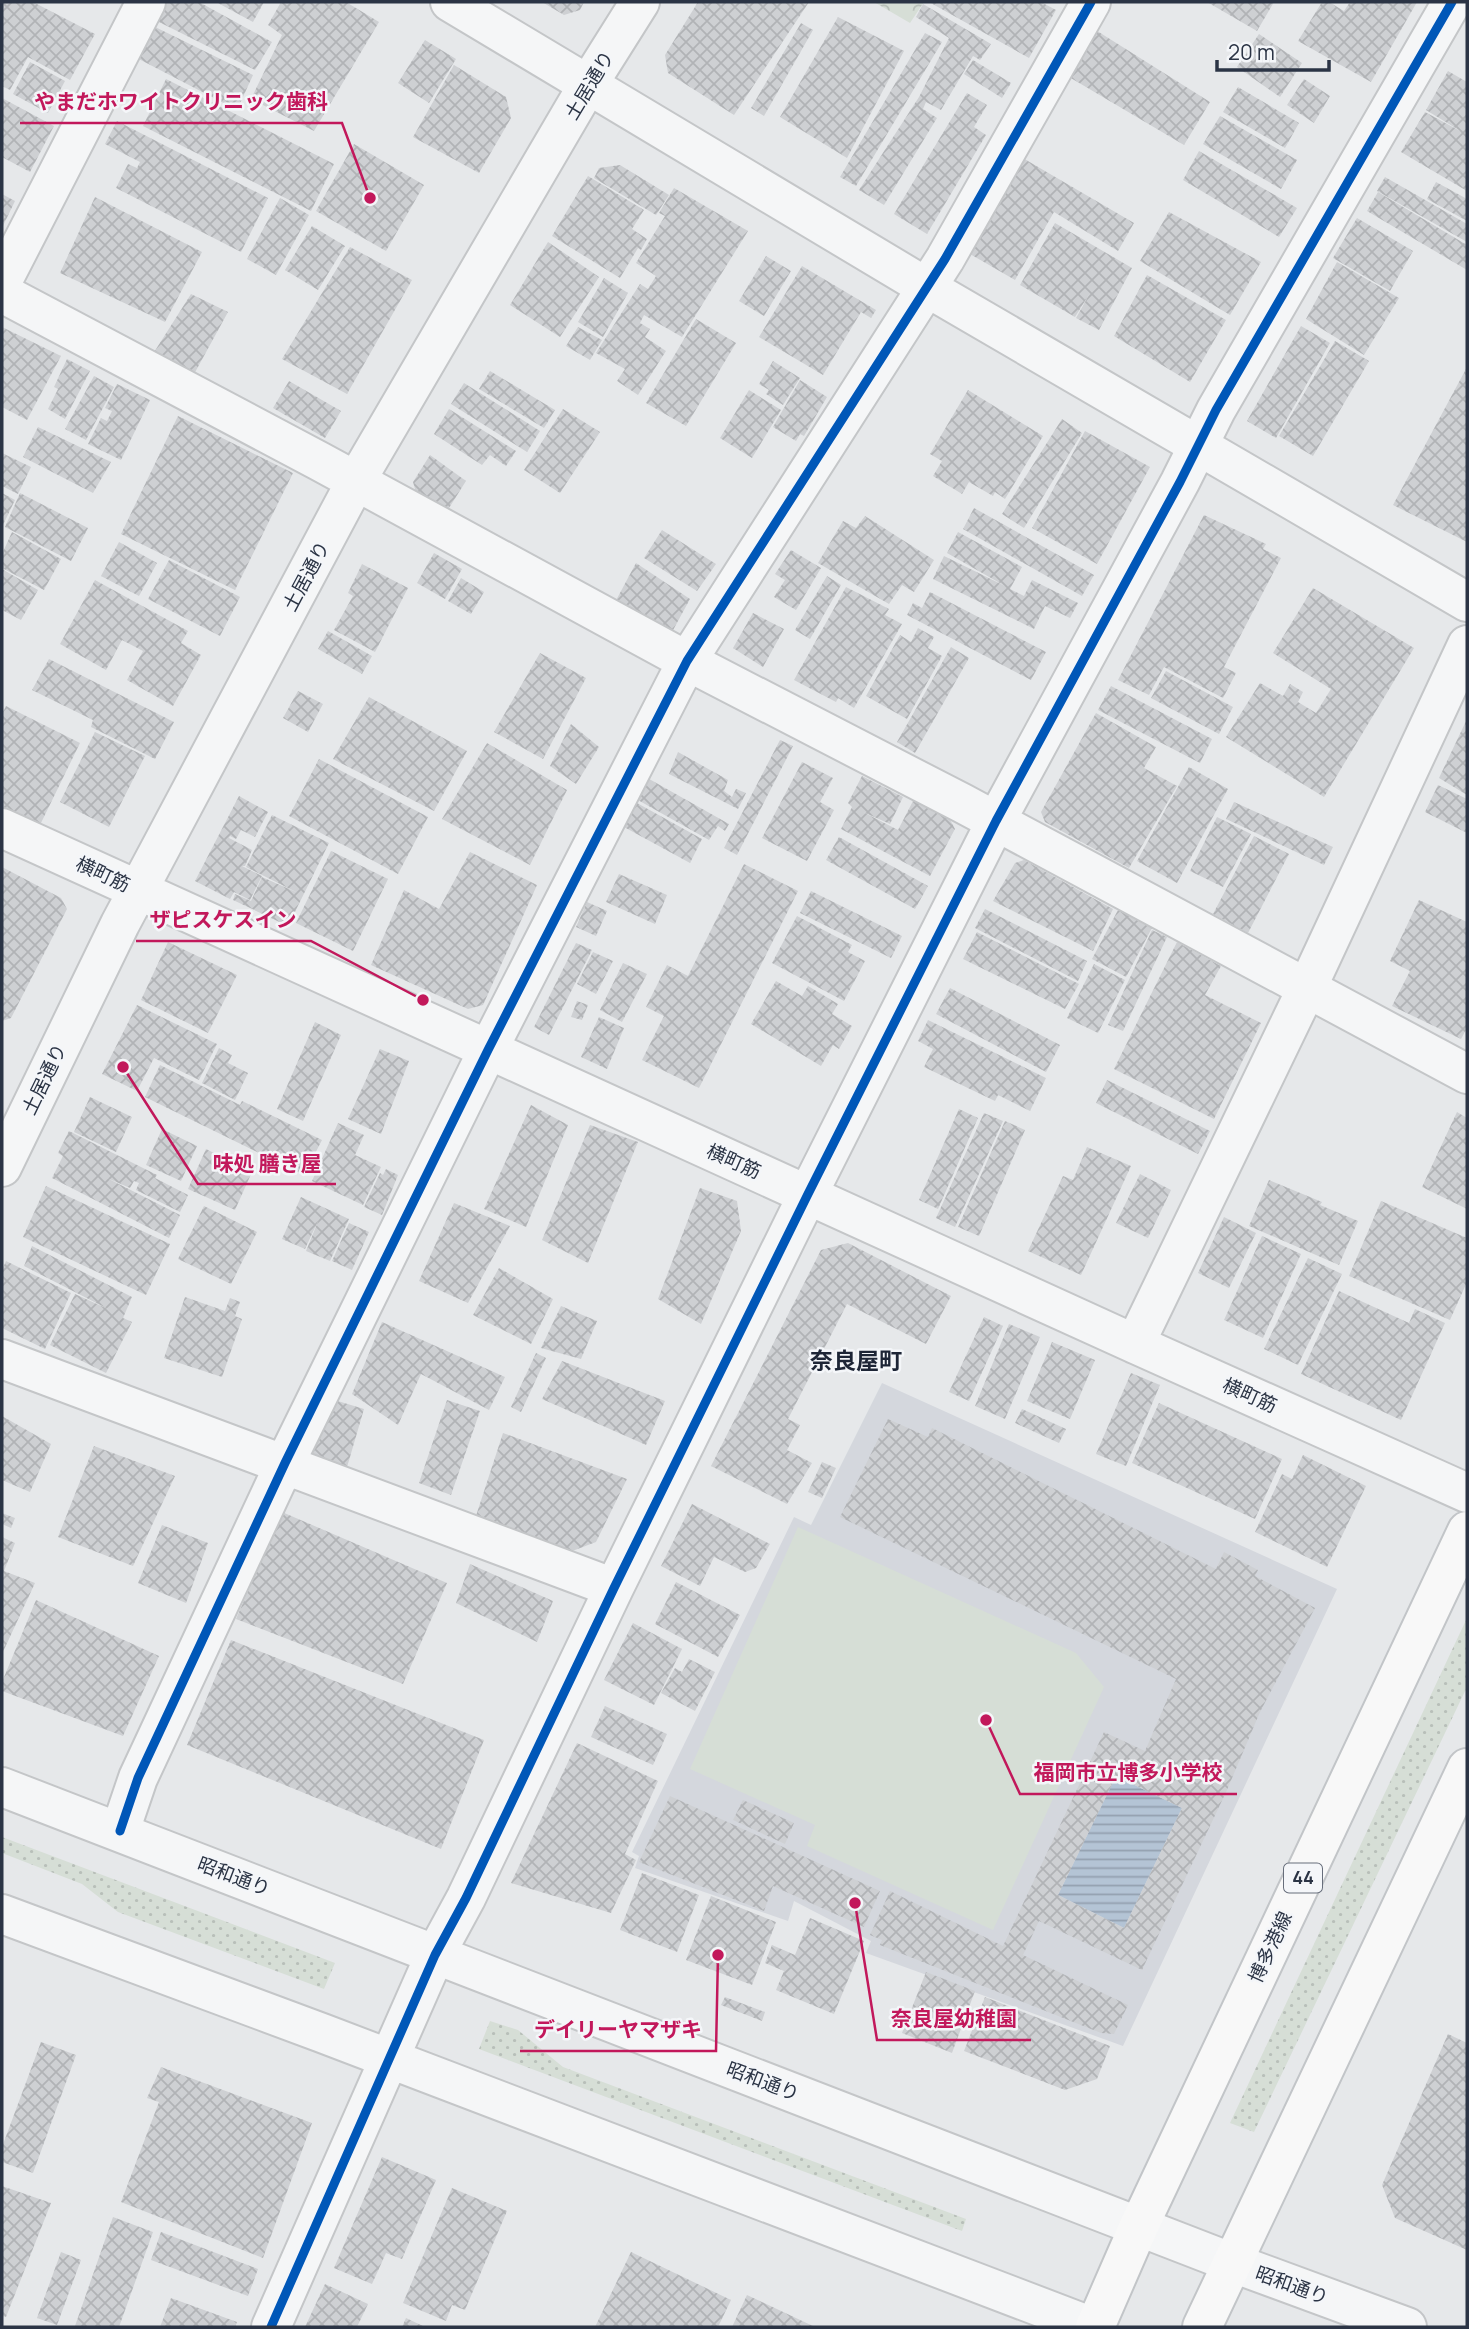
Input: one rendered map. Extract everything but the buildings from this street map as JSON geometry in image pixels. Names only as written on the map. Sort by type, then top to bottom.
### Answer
[{"type":"main road","name":"博多港線","points":[[1094,2327],[1467,1531]]},
{"type":"main road","points":[[1202,2327],[1467,1768]]},
{"type":"street","points":[[2,282],[146,2]]},
{"type":"street","points":[[450,2],[926,287],[1467,602]]},
{"type":"street","name":"土居通り","points":[[2,1167],[138,890],[356,481],[589,83],[640,2]]},
{"type":"street","points":[[120,1831],[138,1778],[285,1463],[488,1050],[687,661],[945,260],[1091,2]]},
{"type":"street","points":[[271,2327],[435,1955],[466,1898],[614,1588],[808,1194],[996,821],[1216,410],[1452,2]]},
{"type":"street","points":[[2,293],[687,661],[996,821],[1467,1074]]},
{"type":"street","points":[[1135,1345],[1307,988],[1467,645]]},
{"type":"street","name":"横町筋","points":[[2,828],[1135,1345],[1467,1493]]},
{"type":"street","points":[[2,1359],[614,1588]]},
{"type":"street","name":"昭和通り","points":[[2,1787],[1139,2227],[1406,2327]]},
{"type":"street","points":[[2,1914],[1094,2327]]},
{"type":"shaded area","points":[[882,1383],[1337,1589],[1123,2046],[866,1953],[871,1941],[794,1901],[788,1921],[635,1868],[639,1856],[632,1852],[794,1517],[811,1525]]},
{"type":"green space","points":[[874,2],[924,2],[910,23]]},
{"type":"green space","points":[[798,1527],[1076,1653],[1104,1687],[993,1930],[807,1846],[815,1825],[690,1769]]},
{"type":"green space","points":[[1467,1618],[1467,1687],[1254,2132],[1230,2123]]},
{"type":"green space","points":[[2,1837],[335,1963],[324,1989],[118,1912],[82,1884],[2,1853]]},
{"type":"green space","points":[[490,2021],[518,2030],[563,2067],[966,2219],[962,2231],[479,2049]]},
{"type":"water","points":[[1116,1776],[1182,1808],[1124,1928],[1058,1895]]},
{"type":"cycle path","points":[[120,1831],[138,1778],[285,1463],[488,1050],[687,661],[945,259],[1091,2]]},
{"type":"cycle path","points":[[271,2327],[435,1955],[466,1898],[614,1588],[808,1194],[996,821],[1180,482],[1216,410],[1452,2]]},
{"type":"place","name":"やまだホワイトクリニック歯科","points":[[370,198]]},
{"type":"place","name":"ザピスケスイン","points":[[423,1000]]},
{"type":"place","name":"味処 膳き屋","points":[[123,1067]]},
{"type":"place","name":"福岡市立博多小学校","points":[[986,1720]]},
{"type":"place","name":"奈良屋幼稚園","points":[[855,1903]]},
{"type":"place","name":"デイリーヤマザキ","points":[[718,1955]]},
{"type":"district","name":"奈良屋町","points":[[856,1361]]}]
